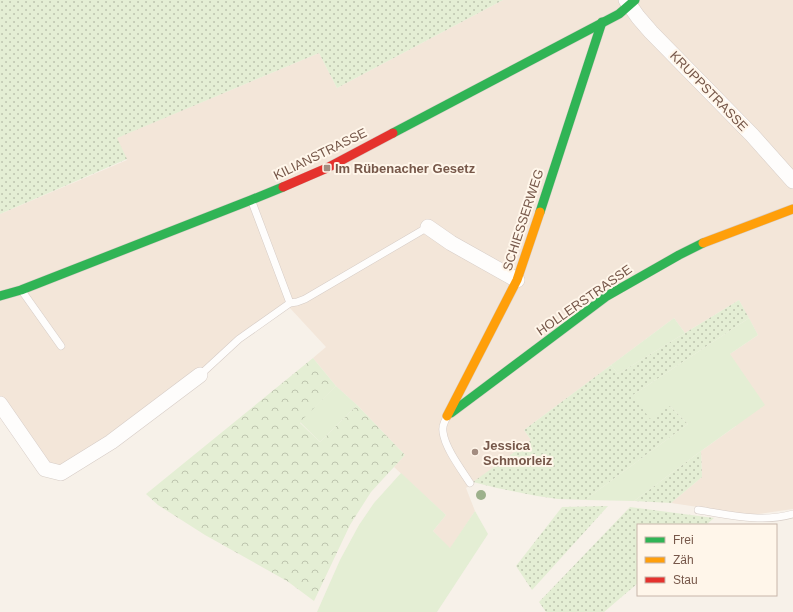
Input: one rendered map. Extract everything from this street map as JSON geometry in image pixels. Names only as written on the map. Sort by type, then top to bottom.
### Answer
[{"type":"street","name":"KILIANSTRASSE","points":[[0,296],[21,290],[251,200],[327,168],[619,14],[630,2]]},
{"type":"street","name":"KRUPPSTRASSE","points":[[630,2],[651,32],[752,135],[793,181]]},
{"type":"street","name":"SCHIESSERWEG","points":[[447,416],[517,280],[602,22]]},
{"type":"street","name":"HOLLERSTRASSE","points":[[447,416],[607,296],[705,242],[793,209]]},
{"type":"street","points":[[428,227],[451,243],[517,280]]},
{"type":"street","points":[[0,404],[45,468],[61,473],[111,442],[200,375]]},
{"type":"lane","points":[[251,200],[290,303]]},
{"type":"lane","points":[[200,375],[239,339],[290,303],[305,298],[428,227]]},
{"type":"lane","points":[[21,290],[61,346]]},
{"type":"lane","points":[[447,416],[443,427],[445,441],[470,483]]},
{"type":"lane","points":[[698,510],[749,518],[769,519],[793,514]]},
{"type":"shaded area","points":[[503,0],[793,0],[793,509],[752,515],[671,503],[702,477],[701,451],[736,426],[730,354],[758,335],[739,300],[685,333],[674,318],[524,430],[531,440],[466,488],[475,511],[450,549],[433,531],[446,515],[394,467],[405,455],[357,405],[336,386],[313,358],[326,347],[289,307],[197,371],[109,441],[51,472],[0,398],[0,214],[127,160],[116,138],[319,53],[337,88]]},
{"type":"green space","points":[[0,0],[503,0],[337,88],[319,53],[117,138],[127,159],[0,214]]},
{"type":"green space","points":[[739,300],[749,318],[633,395],[670,406],[688,424],[585,500],[558,499],[537,496],[473,482],[531,440],[524,430],[611,365],[618,374]]},
{"type":"green space","points":[[674,318],[685,333],[618,374],[611,365]]},
{"type":"green space","points":[[749,318],[758,335],[730,354],[765,405],[634,501],[585,500],[688,424],[670,406],[650,419],[633,395]]},
{"type":"green space","points":[[313,358],[336,386],[300,423],[320,442],[357,405],[405,455],[371,492],[350,525],[314,601],[287,581],[205,535],[158,505],[146,494]]},
{"type":"green space","points":[[336,386],[357,405],[320,442],[300,422]]},
{"type":"green space","points":[[701,451],[702,477],[671,503],[634,501]]},
{"type":"green space","points":[[401,473],[446,515],[433,531],[450,548],[475,511],[488,534],[437,612],[317,612],[340,560],[359,525],[374,503]]},
{"type":"green space","points":[[608,506],[532,590],[516,566],[562,507]]},
{"type":"green space","points":[[630,507],[714,518],[707,524],[637,524],[637,584],[604,612],[546,612],[539,602]]},
{"type":"traffic: fast","points":[[393,133],[619,14],[635,0]]},
{"type":"traffic: fast","points":[[540,212],[602,22]]},
{"type":"traffic: fast","points":[[0,296],[21,290],[283,187]]},
{"type":"traffic: fast","points":[[451,413],[607,296],[703,243]]},
{"type":"traffic: slow","points":[[703,243],[793,209]]},
{"type":"traffic: slow","points":[[447,416],[517,280],[540,212]]},
{"type":"traffic: jam","points":[[283,187],[327,168],[393,133]]},
{"type":"place","name":"Im Rübenacher Gesetz","points":[[327,168]]},
{"type":"place","name":"Jessica Schmorleiz","points":[[475,452]]}]
